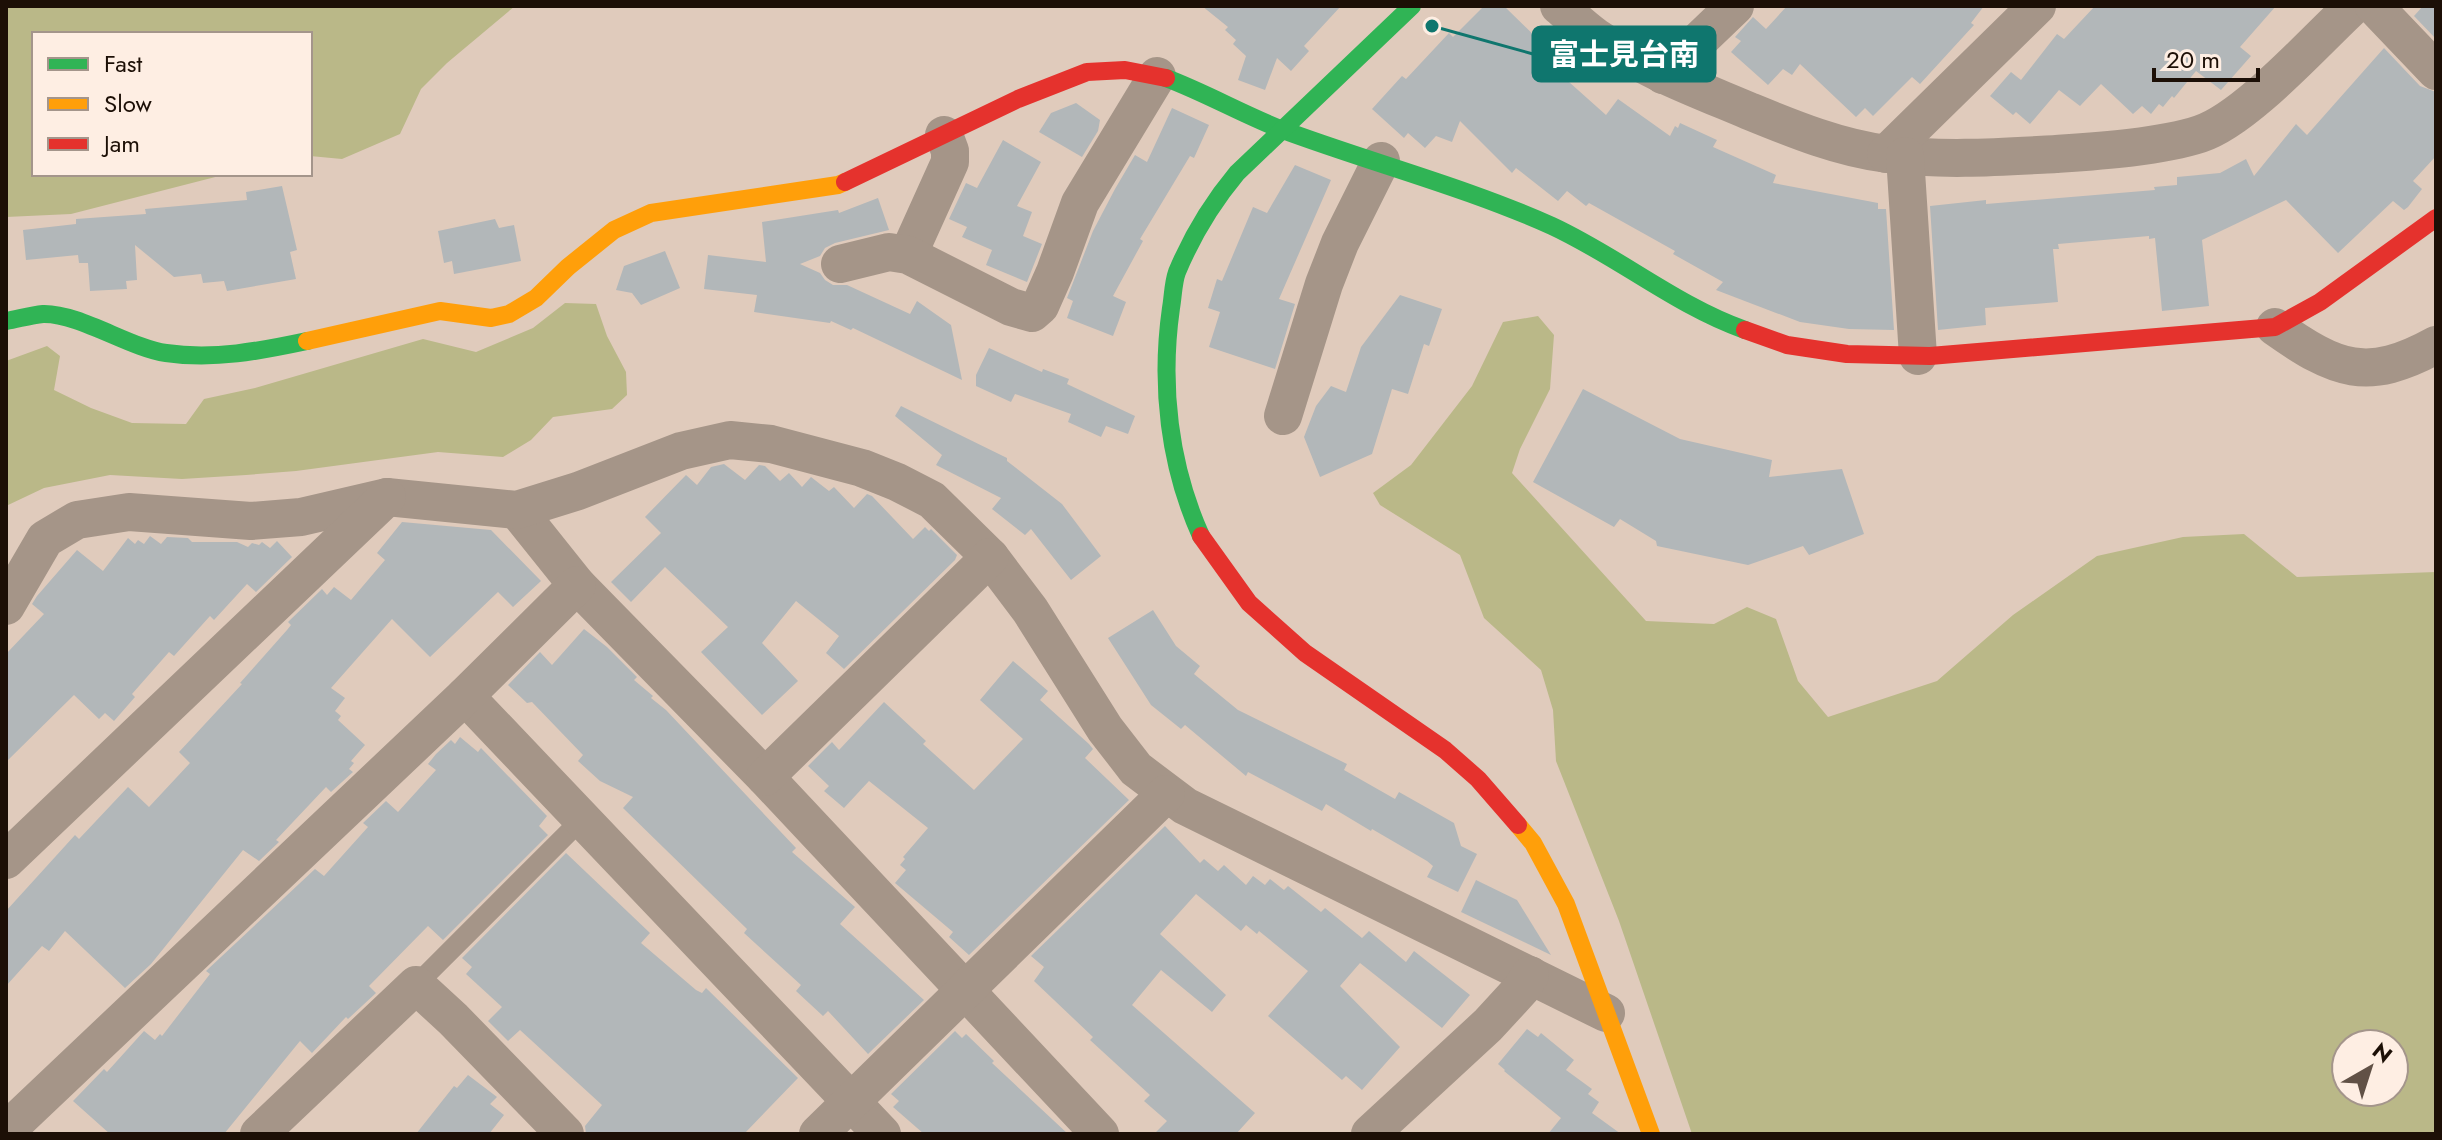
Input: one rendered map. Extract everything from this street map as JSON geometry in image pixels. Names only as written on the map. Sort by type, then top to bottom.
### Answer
[{"type":"street","points":[[1412,6],[1281,129],[1213,202],[1176,275],[1165,378],[1172,440],[1185,500],[1204,542],[1249,603],[1305,653],[1445,750],[1478,779],[1533,843],[1566,904],[1651,1134]]},
{"type":"street","points":[[1559,6],[1596,37],[1663,75],[1794,129],[1850,148],[1953,159],[2076,152],[2164,142],[2201,134],[2228,121],[2250,103],[2353,6]]},
{"type":"street","points":[[1663,75],[1735,6]]},
{"type":"street","points":[[1918,356],[1896,155],[2037,6]]},
{"type":"street","points":[[2374,6],[2436,71]]},
{"type":"street","points":[[6,321],[45,314],[81,323],[163,353],[219,356],[255,352],[440,311],[491,318],[509,314],[536,298],[614,230],[651,213],[838,185],[1018,99],[1087,72],[1125,70],[1157,76],[1208,94],[1281,129],[1381,161],[1552,226],[1604,253],[1685,304],[1737,327],[1787,345],[1847,354],[1918,356],[2275,327],[2320,302],[2436,218]]},
{"type":"street","points":[[840,264],[889,252],[908,255],[1011,307],[1032,313],[1040,306],[1055,272],[1080,203],[1157,76]]},
{"type":"street","points":[[908,255],[950,162],[944,135]]},
{"type":"street","points":[[1283,416],[1324,284],[1340,243],[1381,161]]},
{"type":"street","points":[[2275,327],[2327,361],[2356,367],[2382,368],[2406,362],[2436,345]]},
{"type":"street","points":[[6,606],[45,539],[77,520],[129,512],[251,521],[301,517],[387,497],[517,510],[578,491],[681,451],[730,440],[771,444],[862,468],[932,500],[990,557],[1030,610],[1105,729],[1136,769],[1166,794],[1606,1013]]},
{"type":"street","points":[[6,860],[387,497]]},
{"type":"street","points":[[517,510],[577,585],[765,777],[1100,1134]]},
{"type":"street","points":[[765,777],[990,557]]},
{"type":"street","points":[[6,1131],[465,696],[577,585]]},
{"type":"street","points":[[465,696],[882,1134]]},
{"type":"street","points":[[818,1134],[1166,794]]},
{"type":"street","points":[[1370,1134],[1488,1025],[1530,975]]},
{"type":"street","points":[[259,1134],[416,985],[453,1019],[547,1128]]},
{"type":"lane","points":[[416,985],[582,819]]},
{"type":"shaded area","points":[[6,6],[515,6],[421,89],[400,134],[342,159],[312,156],[312,32],[32,32],[32,176],[219,176],[71,214],[6,217]]},
{"type":"shaded area","points":[[565,303],[596,304],[607,336],[626,372],[627,395],[612,409],[553,417],[531,440],[503,457],[438,452],[246,475],[182,479],[110,475],[44,488],[6,506],[6,361],[47,346],[60,356],[54,390],[132,423],[186,424],[204,399],[255,388],[423,339],[476,352],[533,328]]},
{"type":"shaded area","points":[[1538,316],[1554,335],[1550,389],[1520,449],[1512,473],[1646,621],[1714,624],[1747,607],[1776,619],[1798,681],[1828,717],[1937,681],[2013,615],[2097,556],[2183,537],[2244,534],[2297,577],[2436,572],[2436,1134],[1692,1134],[1619,921],[1556,761],[1553,710],[1541,670],[1484,618],[1460,555],[1380,505],[1373,493],[1411,465],[1472,386],[1503,322]]},
{"type":"building","points":[[1202,6],[1341,6],[1304,46],[1309,51],[1291,71],[1277,58],[1265,90],[1238,80],[1246,56],[1233,44],[1236,40],[1225,30],[1228,27]]},
{"type":"building","points":[[1484,6],[1504,6],[1540,41],[1532,49],[1606,115],[1618,99],[1670,136],[1680,123],[1717,140],[1713,147],[1776,175],[1773,183],[1878,203],[1878,209],[1886,209],[1894,330],[1849,329],[1800,322],[1716,290],[1723,282],[1673,254],[1675,251],[1589,203],[1586,206],[1567,191],[1558,201],[1516,168],[1512,173],[1460,121],[1452,142],[1436,136],[1425,148],[1408,133],[1404,138],[1372,109],[1402,76],[1406,79],[1449,33],[1453,37]]},
{"type":"building","points":[[1787,6],[1984,6],[1971,23],[1974,25],[1920,84],[1912,77],[1873,116],[1865,108],[1856,117],[1800,64],[1792,75],[1783,69],[1768,85],[1731,52],[1741,41],[1735,37],[1753,17],[1766,29]]},
{"type":"building","points":[[2095,6],[2276,6],[2240,47],[2251,56],[2221,90],[2196,71],[2174,98],[2172,96],[2163,107],[2159,104],[2151,114],[2142,106],[2133,114],[2101,84],[2080,106],[2059,90],[2030,124],[1990,96],[2011,72],[2021,80],[2057,34],[2064,39]]},
{"type":"building","points":[[2423,6],[2436,6],[2436,39],[2414,16]]},
{"type":"building","points":[[2384,48],[2420,86],[2436,92],[2436,156],[2413,181],[2422,189],[2408,207],[2404,210],[2393,201],[2338,253],[2286,200],[2202,240],[2209,306],[2162,311],[2155,238],[2058,244],[2059,249],[2053,249],[2058,302],[1985,308],[1986,325],[1938,330],[1930,206],[2155,190],[2154,187],[2177,185],[2177,177],[2220,173],[2246,159],[2254,176],[2296,124],[2307,135]]},
{"type":"building","points":[[1076,103],[1100,120],[1098,131],[1082,157],[1039,132],[1051,113]]},
{"type":"building","points":[[1172,108],[1209,125],[1194,158],[1190,156],[1140,239],[1143,241],[1113,296],[1126,302],[1113,336],[1067,318],[1073,301],[1067,298],[1093,231],[1115,189],[1135,155],[1147,162]]},
{"type":"building","points":[[1003,140],[1041,162],[1017,206],[1032,212],[1023,236],[1042,244],[1027,282],[986,265],[992,250],[962,237],[967,227],[949,219],[966,183],[977,188]]},
{"type":"building","points":[[1295,165],[1331,180],[1279,299],[1295,304],[1275,369],[1209,347],[1220,312],[1208,308],[1217,279],[1222,281],[1253,207],[1267,213]]},
{"type":"building","points":[[282,186],[297,250],[290,252],[296,279],[227,291],[224,281],[203,283],[201,274],[174,277],[135,245],[137,280],[126,281],[127,289],[90,291],[88,263],[79,263],[78,255],[26,260],[23,230],[76,224],[76,219],[146,214],[145,209],[247,200],[246,192]]},
{"type":"building","points":[[878,198],[889,230],[835,243],[825,248],[820,256],[800,264],[820,273],[833,285],[847,285],[910,314],[917,301],[951,325],[962,380],[853,328],[851,330],[831,321],[754,312],[757,295],[704,289],[708,255],[766,262],[762,222],[838,210],[839,213]]},
{"type":"building","points":[[495,219],[499,228],[514,225],[521,261],[454,274],[452,261],[444,263],[438,231]]},
{"type":"building","points":[[665,251],[680,288],[641,305],[632,293],[616,290],[624,266]]},
{"type":"building","points":[[1400,295],[1442,309],[1429,346],[1424,344],[1408,394],[1392,389],[1372,454],[1320,477],[1304,437],[1316,406],[1331,386],[1346,392],[1361,347]]},
{"type":"building","points":[[989,348],[1042,372],[1043,369],[1069,379],[1067,384],[1135,416],[1128,434],[1106,426],[1101,437],[1068,422],[1071,414],[1015,394],[1011,402],[976,386],[976,375]]},
{"type":"building","points":[[1583,389],[1680,439],[1772,460],[1769,477],[1842,469],[1864,534],[1809,555],[1803,546],[1748,565],[1657,546],[1656,541],[1620,519],[1614,527],[1533,482]]},
{"type":"building","points":[[901,406],[1007,458],[1062,504],[1101,556],[1071,580],[1031,529],[1025,535],[992,509],[1001,498],[936,465],[942,455],[895,416]]},
{"type":"building","points":[[724,464],[745,480],[759,465],[765,466],[780,481],[789,473],[802,487],[811,477],[829,491],[834,487],[854,508],[867,494],[913,539],[925,527],[929,531],[931,529],[957,555],[844,669],[826,653],[839,636],[796,601],[762,643],[798,681],[762,715],[701,652],[728,627],[665,567],[631,602],[611,582],[661,533],[645,517],[686,475],[697,485],[711,467]]},
{"type":"building","points":[[402,522],[491,530],[541,581],[513,607],[498,592],[430,657],[392,619],[331,688],[345,698],[335,711],[341,716],[338,720],[365,745],[351,761],[354,763],[349,769],[353,772],[331,792],[326,787],[259,861],[243,850],[151,964],[125,988],[65,931],[49,951],[42,946],[6,986],[6,911],[75,835],[79,839],[128,787],[149,807],[190,763],[179,752],[242,684],[291,625],[288,622],[322,589],[327,595],[334,587],[351,600],[385,560],[377,553]]},
{"type":"building","points":[[150,536],[161,544],[167,537],[188,538],[192,542],[237,542],[248,547],[252,543],[259,545],[262,542],[270,548],[277,541],[292,557],[256,592],[247,584],[214,620],[210,616],[174,656],[169,652],[132,694],[135,697],[114,721],[105,713],[99,719],[74,695],[6,762],[6,654],[44,614],[32,604],[37,596],[77,550],[103,571],[128,538],[135,544],[138,540],[144,544]]},
{"type":"building","points":[[1153,610],[1176,646],[1200,666],[1194,674],[1238,710],[1347,764],[1344,770],[1395,799],[1399,792],[1454,823],[1461,846],[1477,854],[1458,892],[1427,877],[1433,866],[1427,861],[1372,829],[1326,804],[1322,811],[1248,772],[1246,776],[1185,725],[1181,729],[1151,705],[1108,638]]},
{"type":"building","points":[[584,629],[637,677],[634,680],[653,696],[651,698],[666,710],[796,848],[792,852],[855,907],[840,924],[924,1000],[868,1054],[828,1011],[823,1016],[796,991],[801,985],[744,933],[747,929],[623,808],[633,797],[600,781],[578,761],[583,755],[532,702],[527,703],[508,685],[540,652],[552,665]]},
{"type":"building","points":[[1013,661],[1048,691],[1040,700],[1089,744],[1093,749],[1085,758],[1129,800],[969,955],[949,937],[953,932],[895,883],[906,870],[900,865],[905,859],[903,857],[928,828],[869,781],[844,808],[824,791],[829,786],[808,766],[832,742],[839,750],[884,702],[926,741],[923,744],[974,790],[1023,739],[980,700]]},
{"type":"building","points":[[460,737],[478,752],[481,748],[547,816],[539,826],[548,835],[443,940],[428,926],[369,986],[376,993],[348,1019],[346,1017],[312,1053],[300,1041],[224,1134],[110,1134],[73,1101],[104,1069],[107,1072],[144,1031],[155,1040],[160,1034],[162,1036],[210,974],[206,971],[315,869],[324,876],[368,827],[363,823],[386,801],[398,812],[436,770],[428,764],[436,754],[451,740],[455,744]]},
{"type":"building","points":[[1165,826],[1200,863],[1204,859],[1218,871],[1224,865],[1246,885],[1253,876],[1265,885],[1270,879],[1284,890],[1288,886],[1321,912],[1325,908],[1362,938],[1369,931],[1406,962],[1414,951],[1470,995],[1442,1028],[1360,963],[1340,986],[1400,1047],[1362,1090],[1346,1076],[1342,1080],[1268,1016],[1308,971],[1259,931],[1257,934],[1246,925],[1241,931],[1196,894],[1160,934],[1226,995],[1212,1012],[1161,970],[1132,1005],[1255,1113],[1236,1134],[1154,1134],[1167,1121],[1144,1101],[1150,1095],[1090,1040],[1093,1037],[1034,981],[1044,967],[1031,956]]},
{"type":"building","points":[[566,853],[650,933],[641,943],[696,990],[702,993],[706,988],[798,1078],[744,1134],[586,1134],[585,1126],[602,1105],[520,1030],[508,1041],[488,1021],[502,1007],[466,974],[472,967],[462,958]]},
{"type":"building","points":[[1476,880],[1517,900],[1551,955],[1461,912]]},
{"type":"building","points":[[1527,1029],[1538,1037],[1541,1033],[1574,1060],[1566,1070],[1592,1089],[1588,1094],[1599,1102],[1592,1113],[1621,1134],[1548,1134],[1561,1118],[1498,1064]]},
{"type":"building","points":[[955,1031],[962,1038],[966,1034],[994,1061],[992,1063],[1068,1134],[924,1134],[893,1107],[899,1101],[891,1094]]},
{"type":"building","points":[[468,1075],[497,1097],[490,1104],[504,1115],[489,1134],[416,1134],[454,1086],[457,1088]]},
{"type":"traffic: fast","points":[[1201,536],[1181,481],[1167,395],[1168,337],[1177,272],[1203,220],[1237,173],[1412,6]]},
{"type":"traffic: fast","points":[[1166,78],[1283,130],[1486,199],[1552,226],[1695,308],[1745,330]]},
{"type":"traffic: fast","points":[[6,321],[43,314],[57,315],[152,350],[184,355],[237,353],[307,341]]},
{"type":"traffic: slow","points":[[307,341],[440,311],[491,318],[509,314],[536,298],[614,230],[651,213],[845,182]]},
{"type":"traffic: slow","points":[[1518,825],[1533,843],[1566,904],[1651,1134]]},
{"type":"traffic: jam","points":[[845,182],[1018,99],[1087,72],[1125,70],[1166,78]]},
{"type":"traffic: jam","points":[[1745,330],[1787,345],[1847,354],[1930,356],[2275,327],[2320,302],[2436,218]]},
{"type":"traffic: jam","points":[[1201,536],[1249,603],[1305,653],[1445,750],[1478,779],[1518,825]]},
{"type":"place","name":"富士見台南","points":[[1432,26]]}]
